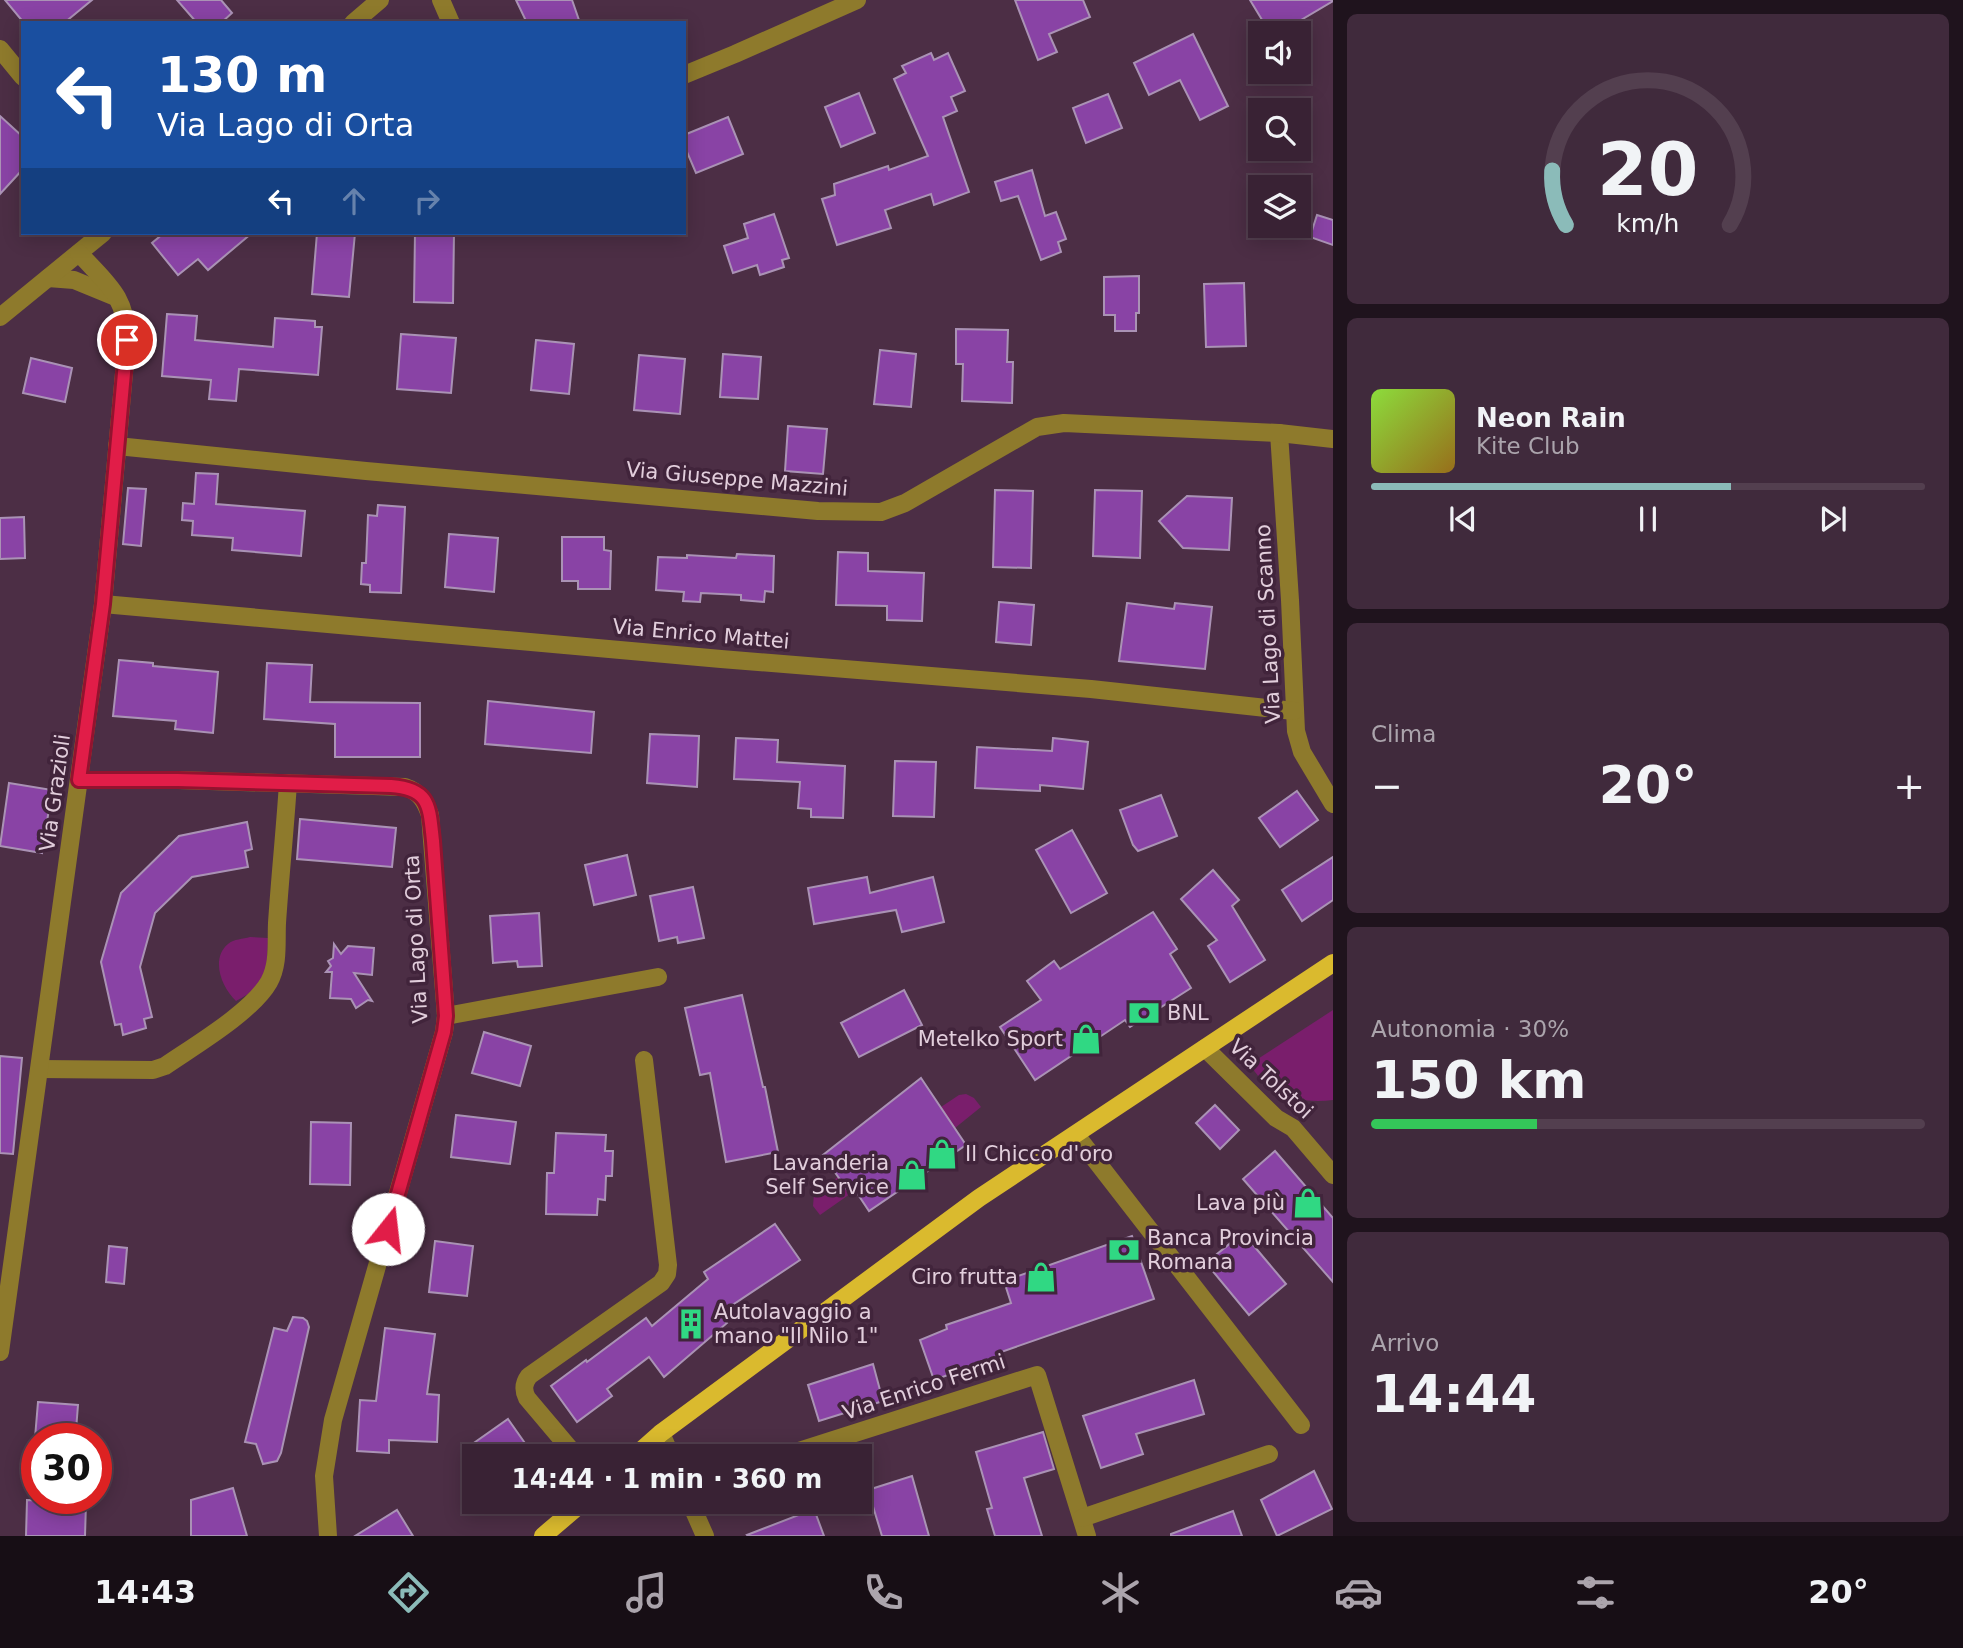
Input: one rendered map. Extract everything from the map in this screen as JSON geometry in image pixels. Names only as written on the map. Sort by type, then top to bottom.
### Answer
[{"type":"main road","points":[[649,1444],[979,1198],[1333,963]]},
{"type":"main road","points":[[543,1536],[569,1514]]},
{"type":"street","points":[[355,21],[380,0]]},
{"type":"street","points":[[441,0],[450,21]]},
{"type":"street","points":[[686,74],[857,0]]},
{"type":"street","points":[[0,49],[21,75]]},
{"type":"street","points":[[0,317],[101,235]]},
{"type":"street","name":"Via Grazioli","points":[[0,1352],[3,1301],[40,1069],[103,604],[127,340],[126,316],[120,299],[79,253]]},
{"type":"street","points":[[48,278],[74,280],[120,299]]},
{"type":"street","name":"Via Giuseppe Mazzini","points":[[117,446],[818,511],[881,512],[905,503],[1037,427],[1064,423],[1279,433],[1333,439]]},
{"type":"street","name":"Via Lago di Scanno","points":[[1279,433],[1296,730],[1302,752],[1333,804]]},
{"type":"street","name":"Via Enrico Mattei","points":[[103,604],[1091,689],[1294,711]]},
{"type":"street","name":"Via Lago di Orta","points":[[79,780],[391,786],[413,789],[426,803],[430,815],[446,1016],[444,1032],[333,1420],[324,1476],[328,1536]]},
{"type":"street","points":[[40,1069],[153,1070],[165,1066],[251,1005],[268,983],[276,955],[288,783]]},
{"type":"street","points":[[446,1016],[658,977]]},
{"type":"street","name":"Via Tolstoi","points":[[1205,1048],[1276,1118],[1293,1128],[1333,1175]]},
{"type":"street","points":[[566,1444],[527,1398],[524,1392],[525,1381],[661,1283],[667,1274],[644,1060]]},
{"type":"street","points":[[1076,1135],[1301,1425]]},
{"type":"street","name":"Via Enrico Fermi","points":[[821,1444],[1037,1375],[1087,1536]]},
{"type":"street","points":[[661,1433],[666,1444]]},
{"type":"street","points":[[1082,1518],[1269,1454]]},
{"type":"street","points":[[695,1514],[705,1536]]},
{"type":"shaded area","points":[[250,937],[268,938],[266,968],[264,976],[254,989],[236,1001],[226,989],[220,973],[220,957],[230,942]]},
{"type":"shaded area","points":[[1333,1010],[1333,1100],[1296,1099],[1275,1090],[1257,1075],[1250,1064]]},
{"type":"shaded area","points":[[966,1094],[974,1098],[981,1107],[955,1128],[941,1107],[959,1095]]},
{"type":"shaded area","points":[[838,1177],[850,1194],[820,1215],[813,1206],[814,1194]]},
{"type":"building","points":[[5,0],[92,0],[66,21],[22,21]]},
{"type":"building","points":[[177,0],[221,0],[232,13],[223,21],[195,21]]},
{"type":"building","points":[[516,0],[572,0],[579,21],[526,21]]},
{"type":"building","points":[[1015,0],[1083,0],[1090,17],[1049,34],[1057,52],[1038,60]]},
{"type":"building","points":[[1250,0],[1333,0],[1299,21],[1263,21]]},
{"type":"building","points":[[1193,34],[1228,106],[1200,120],[1180,80],[1149,95],[1134,63]]},
{"type":"building","points":[[931,53],[934,60],[948,53],[965,91],[951,97],[957,111],[943,117],[969,192],[934,205],[931,194],[885,210],[891,228],[837,245],[822,199],[835,195],[834,184],[888,166],[889,170],[928,156],[894,79],[906,73],[902,66]]},
{"type":"building","points":[[859,93],[875,133],[841,147],[825,107]]},
{"type":"building","points":[[1108,94],[1122,128],[1086,143],[1073,108]]},
{"type":"building","points":[[0,116],[21,135],[21,171],[0,194]]},
{"type":"building","points":[[728,117],[743,154],[696,173],[686,150],[686,134]]},
{"type":"building","points":[[1032,170],[1045,216],[1056,212],[1066,239],[1058,242],[1061,252],[1041,260],[1018,196],[1001,201],[995,182]]},
{"type":"building","points":[[774,214],[789,258],[782,260],[784,267],[760,275],[757,265],[733,273],[724,246],[748,238],[744,224]]},
{"type":"building","points":[[1317,215],[1333,220],[1333,245],[1311,237]]},
{"type":"building","points":[[162,235],[250,235],[208,270],[198,259],[178,275],[152,243]]},
{"type":"building","points":[[317,235],[355,235],[349,297],[312,294]]},
{"type":"building","points":[[415,235],[454,235],[453,303],[414,302]]},
{"type":"building","points":[[1139,276],[1136,331],[1115,331],[1115,315],[1104,315],[1104,277]]},
{"type":"building","points":[[1244,283],[1246,346],[1206,347],[1204,284]]},
{"type":"building","points":[[167,314],[197,316],[195,340],[273,347],[275,318],[315,321],[315,327],[322,327],[318,375],[239,369],[236,401],[209,399],[211,380],[162,376]]},
{"type":"building","points":[[956,329],[1008,330],[1007,362],[1013,362],[1012,403],[962,401],[963,364],[956,364]]},
{"type":"building","points":[[401,334],[456,338],[451,393],[397,389]]},
{"type":"building","points":[[536,340],[574,344],[569,394],[531,390]]},
{"type":"building","points":[[880,350],[916,354],[911,407],[874,404]]},
{"type":"building","points":[[723,354],[761,357],[758,399],[720,397]]},
{"type":"building","points":[[639,355],[685,359],[680,414],[634,410]]},
{"type":"building","points":[[31,358],[72,368],[65,402],[23,393]]},
{"type":"building","points":[[788,426],[827,429],[823,474],[785,471]]},
{"type":"building","points":[[196,473],[218,474],[216,504],[305,511],[301,556],[232,550],[233,538],[192,535],[193,521],[182,520],[183,503],[194,504]]},
{"type":"building","points":[[128,488],[146,489],[141,546],[123,544]]},
{"type":"building","points":[[995,490],[1033,491],[1031,568],[993,567]]},
{"type":"building","points":[[1095,490],[1142,491],[1140,558],[1093,556]]},
{"type":"building","points":[[1187,496],[1232,498],[1229,550],[1183,548],[1159,521]]},
{"type":"building","points":[[378,505],[405,507],[401,593],[370,592],[370,585],[361,584],[362,563],[366,563],[368,515],[377,516]]},
{"type":"building","points":[[24,517],[25,558],[0,559],[0,518]]},
{"type":"building","points":[[449,534],[498,538],[494,592],[445,587]]},
{"type":"building","points":[[562,537],[604,537],[604,550],[611,551],[610,589],[578,589],[578,581],[562,581]]},
{"type":"building","points":[[838,552],[868,553],[868,571],[924,573],[922,621],[887,620],[887,606],[836,605]]},
{"type":"building","points":[[737,554],[774,556],[773,592],[765,591],[764,602],[741,600],[741,595],[701,593],[700,602],[683,601],[684,592],[656,590],[658,557],[687,558],[687,555],[736,558]]},
{"type":"building","points":[[999,602],[1034,605],[1031,645],[996,642]]},
{"type":"building","points":[[1127,603],[1174,609],[1175,603],[1212,607],[1205,669],[1119,661]]},
{"type":"building","points":[[119,660],[218,672],[213,733],[175,729],[176,721],[113,716]]},
{"type":"building","points":[[267,663],[312,665],[310,702],[420,703],[420,757],[335,757],[335,724],[264,719]]},
{"type":"building","points":[[488,701],[594,712],[591,753],[485,744]]},
{"type":"building","points":[[650,734],[699,736],[697,787],[647,783]]},
{"type":"building","points":[[736,738],[778,740],[777,762],[845,766],[843,818],[811,817],[811,809],[798,808],[800,782],[734,779]]},
{"type":"building","points":[[1053,738],[1088,742],[1083,789],[1040,785],[1040,791],[975,788],[977,747],[1052,751]]},
{"type":"building","points":[[895,761],[936,762],[934,817],[893,816]]},
{"type":"building","points":[[9,783],[52,790],[42,853],[0,846]]},
{"type":"building","points":[[1297,791],[1318,820],[1280,847],[1259,818]]},
{"type":"building","points":[[1161,795],[1177,836],[1138,851],[1133,845],[1120,810]]},
{"type":"building","points":[[300,819],[396,828],[392,867],[297,859]]},
{"type":"building","points":[[247,822],[252,849],[245,851],[248,867],[192,877],[155,913],[140,967],[152,1017],[144,1019],[146,1028],[123,1035],[121,1024],[115,1025],[101,962],[121,893],[179,836]]},
{"type":"building","points":[[1072,830],[1107,893],[1071,913],[1036,850]]},
{"type":"building","points":[[627,855],[636,895],[594,905],[585,865]]},
{"type":"building","points":[[1333,857],[1333,900],[1302,921],[1282,890]]},
{"type":"building","points":[[1213,870],[1239,900],[1232,906],[1265,960],[1230,982],[1208,946],[1217,940],[1181,899]]},
{"type":"building","points":[[867,877],[870,893],[933,877],[944,922],[902,932],[896,910],[814,924],[808,888]]},
{"type":"building","points":[[693,887],[704,938],[678,943],[677,937],[659,941],[650,896]]},
{"type":"building","points":[[1153,912],[1177,949],[1170,954],[1191,988],[1130,1027],[1125,1020],[1035,1080],[1000,1027],[1041,1000],[1027,981],[1054,961],[1060,969]]},
{"type":"building","points":[[539,913],[542,966],[518,967],[517,961],[493,963],[490,916]]},
{"type":"building","points":[[334,944],[341,954],[348,946],[374,948],[372,975],[354,973],[372,1001],[368,1000],[356,1008],[351,999],[330,998],[332,972],[326,972],[331,966],[328,961],[333,958]]},
{"type":"building","points":[[904,990],[922,1025],[859,1057],[841,1023]]},
{"type":"building","points":[[742,995],[778,1152],[726,1162],[710,1073],[700,1075],[685,1008]]},
{"type":"building","points":[[484,1032],[531,1046],[520,1086],[472,1073]]},
{"type":"building","points":[[0,1056],[22,1058],[13,1154],[0,1153]]},
{"type":"building","points":[[921,1078],[966,1145],[869,1211],[855,1190],[850,1194],[823,1155]]},
{"type":"building","points":[[1215,1105],[1239,1130],[1220,1149],[1196,1123]]},
{"type":"building","points":[[456,1115],[516,1122],[510,1164],[451,1157]]},
{"type":"building","points":[[311,1122],[351,1123],[350,1185],[310,1184]]},
{"type":"building","points":[[556,1133],[606,1135],[605,1151],[613,1151],[612,1176],[606,1176],[605,1200],[598,1199],[597,1215],[546,1214],[547,1173],[554,1173]]},
{"type":"building","points":[[1275,1151],[1333,1218],[1333,1282],[1243,1179]]},
{"type":"building","points":[[775,1224],[800,1260],[719,1314],[727,1323],[664,1377],[649,1357],[607,1389],[612,1396],[577,1422],[551,1386],[646,1318],[652,1326],[708,1279],[704,1272]]},
{"type":"building","points":[[1243,1233],[1286,1284],[1249,1315],[1206,1263]]},
{"type":"building","points":[[1132,1236],[1154,1299],[1001,1352],[1003,1358],[963,1373],[962,1370],[934,1380],[920,1340],[947,1329],[946,1325],[1011,1303],[1004,1281]]},
{"type":"building","points":[[435,1241],[473,1246],[467,1296],[429,1292]]},
{"type":"building","points":[[109,1246],[127,1248],[124,1284],[106,1282]]},
{"type":"building","points":[[293,1317],[303,1318],[309,1327],[281,1453],[277,1461],[263,1464],[256,1444],[245,1442],[274,1328],[287,1331]]},
{"type":"building","points":[[385,1328],[435,1334],[427,1394],[439,1395],[437,1442],[389,1440],[389,1453],[357,1451],[360,1400],[376,1401]]},
{"type":"building","points":[[873,1364],[883,1401],[819,1421],[808,1385]]},
{"type":"building","points":[[1194,1380],[1204,1414],[1136,1434],[1143,1454],[1101,1468],[1083,1416]]},
{"type":"building","points":[[38,1402],[78,1405],[77,1423],[36,1423]]},
{"type":"building","points":[[508,1419],[526,1444],[472,1444]]},
{"type":"building","points":[[1043,1432],[1054,1469],[1024,1478],[1042,1536],[995,1536],[987,1509],[992,1508],[976,1452]]},
{"type":"building","points":[[1314,1471],[1332,1509],[1277,1536],[1261,1500]]},
{"type":"building","points":[[912,1476],[929,1536],[882,1536],[872,1503],[872,1489]]},
{"type":"building","points":[[233,1488],[247,1536],[191,1536],[191,1500]]},
{"type":"building","points":[[397,1510],[413,1536],[355,1536]]},
{"type":"building","points":[[1233,1511],[1242,1536],[1171,1536],[1171,1534]]},
{"type":"building","points":[[27,1514],[86,1514],[85,1536],[26,1536]]},
{"type":"building","points":[[801,1514],[816,1514],[824,1536],[748,1536]]},
{"type":"place","name":"BNL","points":[[1144,1013]]},
{"type":"place","name":"Metelko Sport","points":[[1086,1039]]},
{"type":"place","name":"Il Chicco d'oro","points":[[942,1154]]},
{"type":"place","name":"Lavanderia Self Service","points":[[912,1175]]},
{"type":"place","name":"Lava più","points":[[1308,1203]]},
{"type":"place","name":"Banca Provincia Romana","points":[[1124,1250]]},
{"type":"place","name":"Ciro frutta","points":[[1041,1277]]},
{"type":"place","name":"Autolavaggio a mano \"Il Nilo 1\"","points":[[691,1324]]},
{"type":"route","points":[[127,340],[103,604],[79,780],[391,786],[413,789],[426,803],[433,841],[446,1016],[444,1032],[388,1229]]}]
